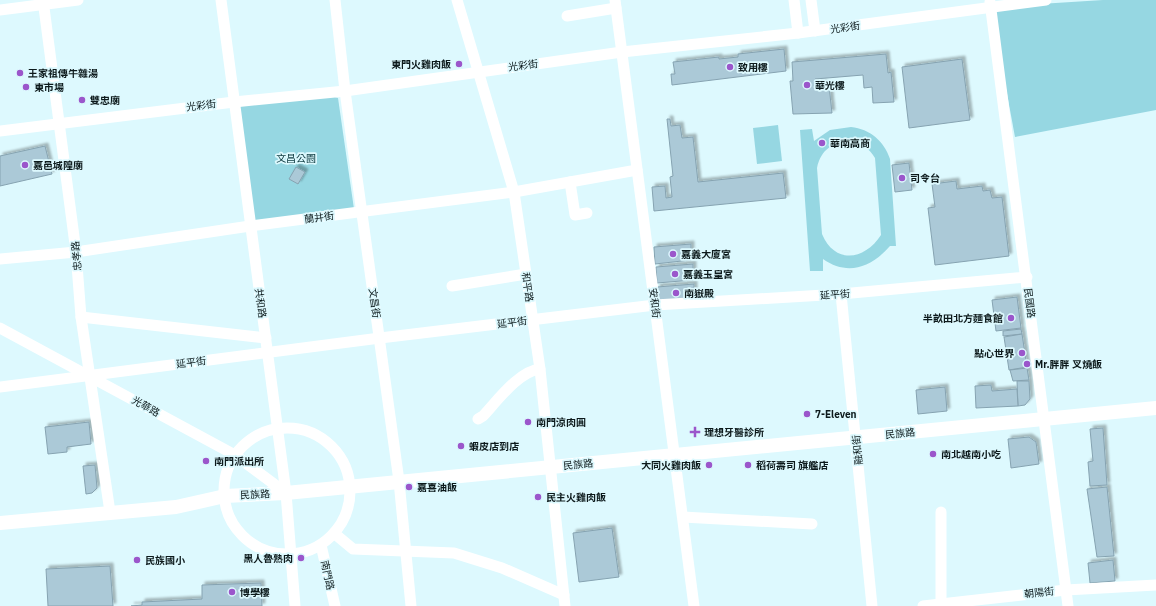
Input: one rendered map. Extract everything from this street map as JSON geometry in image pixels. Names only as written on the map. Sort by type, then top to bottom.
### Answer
[{"type":"main road","name":"民族路","points":[[0,523],[176,507],[224,496],[350,486],[1156,408]]},
{"type":"street","points":[[0,10],[44,2],[78,0]]},
{"type":"street","name":"共和路","points":[[221,0],[286,492],[295,606]]},
{"type":"street","name":"文昌街","points":[[335,0],[345,91],[399,481],[411,606]]},
{"type":"street","name":"和平路","points":[[457,0],[514,192],[540,369],[564,601]]},
{"type":"street","points":[[794,0],[798,33]]},
{"type":"street","points":[[812,0],[815,31]]},
{"type":"street","name":"光彩街","points":[[0,131],[60,122],[345,91],[622,52],[815,31],[991,4],[1046,0]]},
{"type":"street","name":"忠孝路","points":[[44,2],[76,252],[81,317],[110,512]]},
{"type":"street","points":[[567,16],[616,4]]},
{"type":"street","name":"安和街","points":[[616,4],[673,455],[683,517],[694,606]]},
{"type":"street","name":"民國路","points":[[991,4],[1068,606]]},
{"type":"street","name":"蘭井街","points":[[0,259],[76,252],[250,226],[514,192],[637,170]]},
{"type":"street","points":[[570,182],[575,215],[587,214]]},
{"type":"street","points":[[452,286],[526,274]]},
{"type":"street","name":"延平街","points":[[0,387],[89,374],[655,305],[841,294],[1026,277]]},
{"type":"street","name":"融和街","points":[[841,294],[872,606]]},
{"type":"street","points":[[81,317],[266,338]]},
{"type":"street","name":"光華路","points":[[0,328],[89,374],[235,455],[286,492]]},
{"type":"street","points":[[478,419],[483,416],[520,377],[532,370],[540,369]]},
{"type":"street","points":[[277,428],[297,428],[310,432],[333,446],[344,463],[350,486],[350,500],[347,512],[335,534],[321,545],[306,552],[290,554],[270,552],[252,544],[238,531],[228,514],[224,496],[224,480],[228,467],[235,455],[246,442],[261,433],[277,428]]},
{"type":"street","points":[[940,512],[941,603]]},
{"type":"street","points":[[683,517],[812,524]]},
{"type":"street","points":[[335,534],[353,549],[454,553],[502,568],[564,601]]},
{"type":"street","name":"南門路","points":[[321,545],[335,606]]},
{"type":"street","name":"朝陽街","points":[[923,606],[941,603],[1003,601],[1066,590],[1156,584]]},
{"type":"green space","points":[[1103,0],[1156,0],[1156,110],[1015,137],[991,7]]},
{"type":"green space","name":"文昌公園","points":[[331,96],[338,98],[354,209],[254,222],[239,107],[242,104]]},
{"type":"green space","points":[[778,125],[782,161],[757,164],[753,128]]},
{"type":"green space","points":[[851,127],[858,128],[870,133],[880,141],[884,147],[890,159],[896,246],[890,246],[875,260],[858,267],[841,267],[823,259],[823,271],[810,271],[800,130],[812,129],[814,141],[830,130]],"holes":[[[852,141],[868,149],[875,158],[881,235],[867,250],[850,256],[842,255],[834,251],[822,234],[817,168],[821,156],[825,151],[839,143]]]},
{"type":"building","name":"致用樓","points":[[784,49],[786,71],[672,85],[671,74],[675,74],[673,62],[719,57],[719,59],[738,57],[738,54]]},
{"type":"building","name":"華光樓","points":[[886,54],[888,73],[891,72],[894,102],[873,103],[872,87],[864,88],[863,75],[815,79],[815,84],[824,83],[824,87],[829,86],[832,113],[793,114],[790,81],[793,81],[792,62]]},
{"type":"building","points":[[962,59],[970,120],[909,128],[902,67]]},
{"type":"building","points":[[667,119],[670,119],[671,126],[680,125],[682,138],[693,137],[698,182],[783,173],[786,198],[654,211],[652,187],[665,186],[666,198],[672,197],[670,177],[673,176]]},
{"type":"building","name":"嘉邑城隍廟","points":[[45,146],[52,174],[0,186],[0,156]]},
{"type":"building","name":"司令台","points":[[909,163],[912,190],[895,192],[892,165]]},
{"type":"building","points":[[296,167],[305,172],[298,184],[289,179]]},
{"type":"building","points":[[956,181],[957,189],[982,186],[983,191],[990,190],[992,198],[1002,197],[1009,256],[935,265],[928,208],[935,207],[932,184]]},
{"type":"building","name":"嘉義大廈宮","points":[[691,244],[691,260],[655,264],[654,247]]},
{"type":"building","name":"嘉義玉皇宮","points":[[693,264],[693,280],[657,283],[656,267]]},
{"type":"building","name":"南嶽殿","points":[[694,284],[694,299],[659,303],[657,287]]},
{"type":"building","points":[[1017,297],[1021,328],[996,331],[992,300]]},
{"type":"building","points":[[1021,329],[1022,334],[1003,336],[1003,331]]},
{"type":"building","points":[[1022,334],[1027,367],[1009,370],[1004,337]]},
{"type":"building","points":[[1027,368],[1029,380],[1013,381],[1010,370]]},
{"type":"building","points":[[1017,381],[1029,381],[1030,399],[1025,405],[1018,406]]},
{"type":"building","points":[[991,385],[992,391],[1017,389],[1018,406],[976,408],[975,386]]},
{"type":"building","points":[[945,387],[947,411],[918,414],[916,390]]},
{"type":"building","points":[[89,422],[91,444],[67,447],[67,452],[48,454],[45,427]]},
{"type":"building","points":[[1103,428],[1107,485],[1090,486],[1088,462],[1093,461],[1090,429]]},
{"type":"building","points":[[1029,437],[1036,442],[1039,464],[1011,468],[1008,439]]},
{"type":"building","points":[[95,465],[97,488],[92,493],[86,494],[83,466]]},
{"type":"building","points":[[1107,487],[1114,556],[1097,557],[1087,489]]},
{"type":"building","points":[[612,528],[619,577],[579,582],[573,533]]},
{"type":"building","points":[[1113,560],[1115,581],[1090,583],[1088,563]]},
{"type":"building","points":[[110,566],[113,606],[48,606],[46,569]]},
{"type":"building","name":"博學樓","points":[[261,583],[262,606],[131,606],[142,605],[142,602],[202,599],[202,585]]},
{"type":"place","name":"東門火雞肉飯","points":[[459,64]]},
{"type":"place","name":"致用樓","points":[[730,67]]},
{"type":"place","name":"王家祖傳牛雜湯","points":[[20,73]]},
{"type":"place","name":"華光樓","points":[[807,85]]},
{"type":"place","name":"東市場","points":[[26,87]]},
{"type":"place","name":"雙忠廟","points":[[82,100]]},
{"type":"place","name":"華南高商","points":[[822,143]]},
{"type":"place","name":"嘉邑城隍廟","points":[[25,165]]},
{"type":"place","name":"司令台","points":[[902,178]]},
{"type":"place","name":"嘉義大廈宮","points":[[673,254]]},
{"type":"place","name":"嘉義玉皇宮","points":[[675,274]]},
{"type":"place","name":"南嶽殿","points":[[676,293]]},
{"type":"place","name":"半畝田北方麵食館","points":[[1011,318]]},
{"type":"place","name":"點心世界","points":[[1022,353]]},
{"type":"place","name":"Mr.胖胖 叉燒飯","points":[[1027,364]]},
{"type":"place","name":"7-Eleven","points":[[807,414]]},
{"type":"place","name":"南門涼肉圓","points":[[528,422]]},
{"type":"place","name":"理想牙醫診所","points":[[695,432]]},
{"type":"place","name":"蝦皮店到店","points":[[461,446]]},
{"type":"place","name":"南北越南小吃","points":[[933,454]]},
{"type":"place","name":"南門派出所","points":[[206,461]]},
{"type":"place","name":"大同火雞肉飯","points":[[709,465]]},
{"type":"place","name":"稻荷壽司 旗艦店","points":[[748,465]]},
{"type":"place","name":"嘉喜油飯","points":[[409,487]]},
{"type":"place","name":"民主火雞肉飯","points":[[538,497]]},
{"type":"place","name":"黑人魯熟肉","points":[[301,558]]},
{"type":"place","name":"民族國小","points":[[137,560]]},
{"type":"place","name":"博學樓","points":[[232,592]]}]
